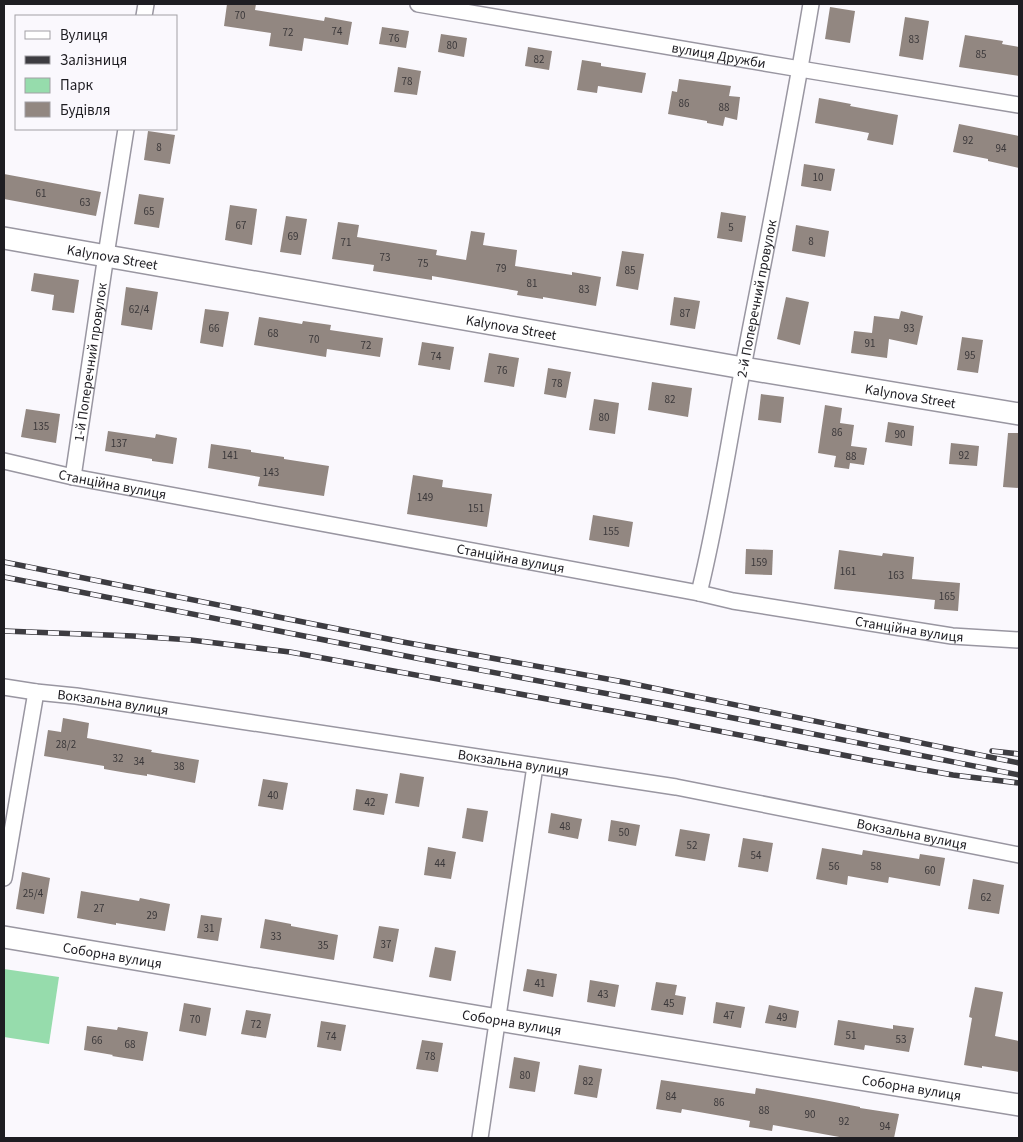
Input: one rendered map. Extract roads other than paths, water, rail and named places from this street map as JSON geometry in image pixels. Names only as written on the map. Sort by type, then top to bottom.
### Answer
[{"type":"street","name":"вулиця Дружби","points":[[418,4],[1019,105]]},
{"type":"street","name":"2-й Поперечний провулок","points":[[699,593],[710,547],[811,4]]},
{"type":"street","name":"1-й Поперечний провулок","points":[[73,477],[126,130]]},
{"type":"street","name":"Kalynova Street","points":[[4,238],[743,368],[1019,414]]},
{"type":"street","name":"Станційна вулиця","points":[[4,461],[73,477],[743,602],[952,636],[1019,640]]},
{"type":"street","name":"Вокзальна вулиця","points":[[4,687],[76,696],[676,788],[1019,855]]},
{"type":"street","points":[[4,878],[36,692]]},
{"type":"street","points":[[480,1138],[536,766]]},
{"type":"street","name":"Соборна вулиця","points":[[4,937],[1019,1105]]},
{"type":"railway","points":[[4,562],[403,642],[624,682],[1019,763]]},
{"type":"railway","points":[[4,577],[421,659],[668,705],[1019,775]]},
{"type":"railway","points":[[4,631],[191,640],[290,652],[874,761],[953,775],[1019,783]]},
{"type":"railway","points":[[992,751],[1019,754]]}]
